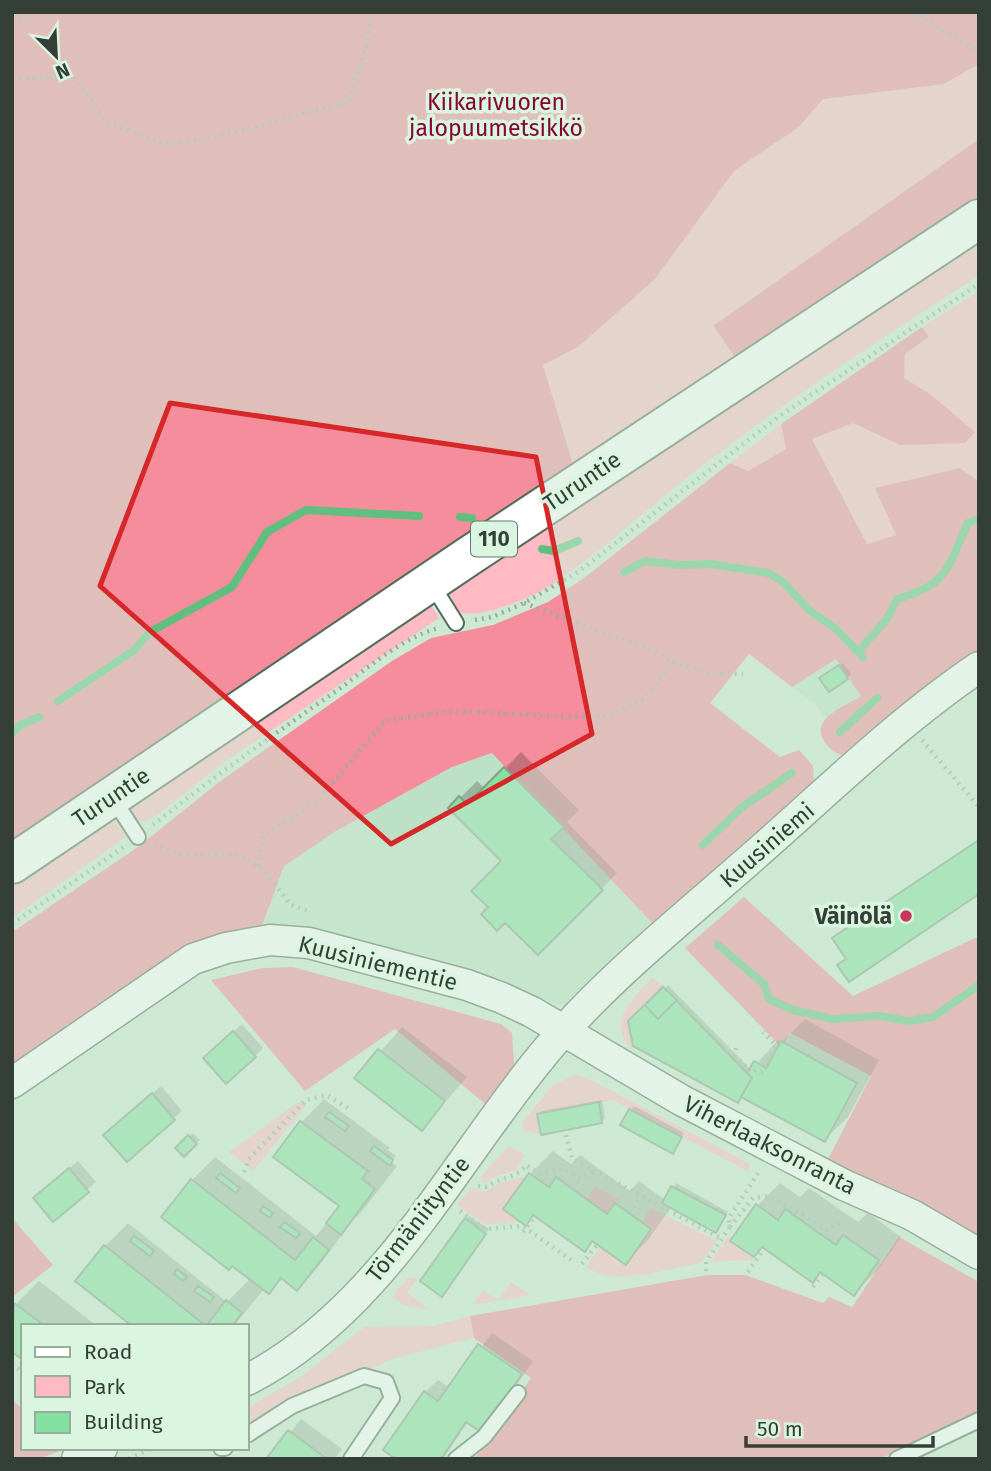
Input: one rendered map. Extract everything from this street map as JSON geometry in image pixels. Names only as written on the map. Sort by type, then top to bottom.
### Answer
[{"type":"main road","name":"Turuntie","points":[[12,864],[430,582],[979,219]]},
{"type":"street","name":"Kuusiniemi","points":[[563,1032],[673,928],[832,788],[952,685],[979,667]]},
{"type":"street","name":"Kuusiniementie","points":[[12,1083],[194,959],[226,948],[270,940],[309,943],[467,985],[532,1012],[563,1032]]},
{"type":"street","name":"Viherlaaksonranta","points":[[563,1032],[681,1100],[807,1166],[912,1215],[979,1254]]},
{"type":"street","name":"Törmäniityntie","points":[[248,1379],[305,1342],[360,1293],[416,1225],[537,1062],[563,1032]]},
{"type":"street","points":[[76,1459],[97,1450]]},
{"type":"lane","points":[[430,582],[456,623]]},
{"type":"lane","points":[[111,797],[138,837]]},
{"type":"lane","points":[[248,1433],[292,1406],[364,1376],[386,1382],[392,1398],[351,1459]]},
{"type":"lane","points":[[456,1459],[484,1437],[518,1393]]},
{"type":"lane","points":[[897,1459],[979,1420]]},
{"type":"path","points":[[12,22],[37,12]]},
{"type":"path","points":[[12,79],[75,77],[106,122],[169,145],[228,134],[348,102],[366,47],[372,12]]},
{"type":"path","points":[[913,12],[979,52]]},
{"type":"path","points":[[12,924],[138,837],[215,776],[388,654],[427,631],[492,617],[524,603],[578,572],[778,417],[979,284]]},
{"type":"path","points":[[524,603],[651,650],[674,663],[708,673],[743,674]]},
{"type":"path","points":[[258,866],[263,835],[316,804],[386,720],[453,710],[570,717],[609,716],[645,698],[674,663]]},
{"type":"path","points":[[919,737],[979,807]]},
{"type":"path","points":[[138,837],[178,854],[239,855],[264,870],[291,905],[311,912]]},
{"type":"path","points":[[736,1048],[736,1056],[752,1073],[757,1070],[762,1072],[776,1045],[763,1032]]},
{"type":"path","points":[[752,1077],[757,1071],[762,1074]]},
{"type":"path","points":[[244,1172],[249,1159],[306,1100],[327,1095],[349,1110]]},
{"type":"path","points":[[566,1135],[572,1159],[722,1239]]},
{"type":"path","points":[[730,1227],[729,1218],[764,1164]]},
{"type":"path","points":[[473,1181],[486,1187],[498,1179],[521,1173],[526,1165],[540,1174],[565,1169],[580,1178]]},
{"type":"path","points":[[573,1189],[580,1178],[595,1172]]},
{"type":"path","points":[[629,1213],[642,1196]]},
{"type":"path","points":[[706,1271],[706,1262],[753,1198],[770,1196],[827,1230],[839,1222]]},
{"type":"path","points":[[525,1230],[536,1216]]},
{"type":"path","points":[[468,1217],[485,1229],[525,1230],[571,1260]]},
{"type":"path","points":[[857,1245],[861,1239]]},
{"type":"path","points":[[582,1264],[597,1245]]},
{"type":"path","points":[[748,1272],[764,1249]]},
{"type":"path","points":[[813,1287],[823,1274]]},
{"type":"path","points":[[129,1459],[148,1450]]},
{"type":"highlighted area","points":[[170,403],[536,457],[592,734],[391,844],[100,586]]},
{"type":"shaded area","points":[[836,659],[861,696],[826,718],[816,705],[792,687]]},
{"type":"shaded area","points":[[493,753],[654,925],[568,1007],[374,948],[262,926],[284,866],[336,831],[452,767]]},
{"type":"green space","name":"Kiikarivuoren jalopuumetsikkö","points":[[12,12],[979,12],[979,64],[944,84],[823,99],[799,127],[734,171],[655,279],[578,347],[543,365],[575,471],[12,844]]},
{"type":"green space","points":[[979,64],[979,139],[713,326],[738,361],[575,471],[543,365],[578,347],[703,211],[734,171],[799,127],[823,99],[944,84]]},
{"type":"green space","points":[[979,139],[979,202],[738,361],[713,326]]},
{"type":"green space","points":[[979,239],[979,276],[770,415],[573,570],[545,588],[508,605],[480,613],[459,612],[450,595],[454,589]]},
{"type":"green space","points":[[979,291],[979,482],[960,468],[876,488],[896,535],[867,544],[812,438],[853,423],[900,445],[930,394],[904,378],[905,354],[929,338],[922,327]]},
{"type":"green space","points":[[922,327],[929,337],[905,354],[904,378],[930,394],[975,432],[965,443],[900,445],[853,423],[812,439],[867,544],[896,535],[875,488],[960,468],[979,482],[979,649],[852,756],[833,751],[821,734],[827,717],[861,696],[836,659],[792,687],[749,654],[710,703],[780,757],[799,750],[813,766],[814,785],[654,925],[492,753],[452,767],[336,831],[284,866],[262,926],[186,950],[12,1069],[12,932],[138,847],[219,782],[392,661],[431,638],[493,625],[548,602],[584,578],[730,463],[748,471],[786,449],[781,424]]},
{"type":"green space","points":[[781,424],[787,449],[748,471],[730,463]]},
{"type":"green space","points":[[432,607],[439,618],[230,758],[153,818],[137,823],[129,809],[132,805],[420,611]]},
{"type":"green space","points":[[114,819],[126,837],[12,918],[12,885]]},
{"type":"green space","points":[[744,897],[853,996],[979,936],[979,1238],[826,1163],[871,1076],[790,1033],[784,1043],[781,1041],[779,1045],[685,948]]},
{"type":"green space","points":[[293,967],[501,1024],[512,1033],[514,1063],[519,1067],[490,1108],[395,1029],[305,1091],[211,980],[263,968]]},
{"type":"green space","points":[[653,977],[663,987],[645,1005],[649,1043],[645,1052],[634,1046],[631,1049],[624,1039],[622,1019],[631,1001]]},
{"type":"green space","points":[[575,1075],[585,1077],[750,1164],[749,1172],[613,1100],[537,1114],[541,1135],[524,1131],[522,1123],[553,1085]]},
{"type":"green space","points":[[300,1101],[306,1106],[253,1171],[229,1152]]},
{"type":"green space","points":[[509,1146],[525,1155],[516,1170],[492,1178],[486,1183],[482,1182],[481,1176]]},
{"type":"green space","points":[[525,1177],[503,1209],[520,1221],[486,1225],[457,1205],[471,1188],[486,1192],[500,1183]]},
{"type":"green space","points":[[595,1186],[619,1199],[618,1205],[615,1203],[607,1214],[587,1199]]},
{"type":"green space","points":[[651,1208],[717,1241],[701,1263],[627,1276],[598,1273],[586,1267],[600,1247],[626,1265],[651,1229],[642,1222]]},
{"type":"green space","points":[[12,1218],[53,1265],[12,1297]]},
{"type":"green space","points":[[728,1236],[754,1257],[752,1260],[710,1262]]},
{"type":"green space","points":[[899,1237],[979,1282],[979,1412],[880,1459],[474,1459],[531,1378],[474,1338],[470,1316],[707,1275],[745,1275],[823,1303],[829,1297],[852,1307]]},
{"type":"green space","points":[[410,1277],[417,1279],[407,1293],[429,1309],[406,1306],[393,1298],[397,1289]]},
{"type":"green space","points":[[511,1282],[530,1295],[472,1305],[483,1290],[498,1300]]},
{"type":"green space","points":[[470,1316],[474,1338],[392,1359],[248,1428],[248,1407],[302,1376],[364,1327],[433,1326]]},
{"type":"green space","points":[[12,1399],[21,1408],[21,1450],[63,1450],[39,1459],[12,1459]]},
{"type":"building","points":[[839,665],[848,679],[829,692],[819,678]]},
{"type":"building","points":[[504,767],[564,827],[551,839],[603,890],[538,955],[505,923],[497,931],[481,914],[488,907],[471,891],[501,861],[448,808],[459,796],[467,804]]},
{"type":"building","name":"Väinölä","points":[[979,840],[979,894],[849,982],[837,965],[846,959],[832,938]]},
{"type":"building","points":[[663,987],[752,1078],[738,1103],[633,1046],[628,1021]]},
{"type":"building","points":[[663,987],[677,1000],[658,1019],[645,1005]]},
{"type":"building","points":[[233,1031],[256,1057],[226,1084],[203,1058]]},
{"type":"building","points":[[781,1041],[857,1083],[825,1142],[741,1097],[752,1078],[747,1073],[754,1061],[766,1068]]},
{"type":"building","points":[[378,1049],[445,1101],[422,1131],[354,1078]]},
{"type":"building","points":[[152,1093],[175,1120],[127,1162],[103,1135]]},
{"type":"building","points":[[599,1102],[602,1123],[541,1135],[537,1114]]},
{"type":"building","points":[[629,1109],[682,1137],[673,1154],[620,1125]]},
{"type":"building","points":[[329,1112],[349,1126],[345,1131],[325,1117]]},
{"type":"building","points":[[300,1121],[368,1171],[362,1179],[375,1189],[341,1235],[326,1223],[339,1206],[273,1157]]},
{"type":"building","points":[[188,1135],[197,1144],[184,1157],[175,1148]]},
{"type":"building","points":[[374,1146],[393,1160],[390,1166],[370,1151]]},
{"type":"building","points":[[69,1168],[89,1192],[53,1222],[33,1198]]},
{"type":"building","points":[[220,1173],[240,1188],[236,1193],[216,1178]]},
{"type":"building","points":[[529,1173],[549,1187],[556,1177],[607,1214],[615,1203],[651,1229],[626,1265],[592,1241],[585,1252],[533,1215],[526,1226],[503,1209]]},
{"type":"building","points":[[191,1179],[295,1260],[313,1237],[329,1250],[297,1291],[281,1278],[269,1294],[232,1266],[229,1270],[161,1217]]},
{"type":"building","points":[[671,1186],[726,1215],[716,1233],[662,1203]]},
{"type":"building","points":[[756,1204],[778,1220],[785,1209],[836,1245],[843,1235],[879,1260],[854,1296],[820,1272],[813,1283],[762,1247],[754,1257],[730,1241]]},
{"type":"building","points":[[263,1206],[273,1213],[270,1218],[260,1211]]},
{"type":"building","points":[[465,1218],[486,1234],[442,1297],[420,1281]]},
{"type":"building","points":[[284,1222],[300,1233],[296,1238],[280,1227]]},
{"type":"building","points":[[134,1236],[154,1251],[150,1256],[130,1241]]},
{"type":"building","points":[[104,1245],[203,1324],[129,1324],[75,1281]]},
{"type":"building","points":[[177,1269],[187,1277],[183,1281],[174,1274]]},
{"type":"building","points":[[198,1286],[214,1297],[210,1302],[194,1291]]},
{"type":"building","points":[[226,1300],[242,1313],[234,1324],[208,1324]]},
{"type":"building","points":[[14,1303],[42,1324],[21,1324],[21,1359],[12,1352]]},
{"type":"building","points":[[478,1344],[522,1374],[482,1433],[466,1422],[441,1459],[396,1459],[383,1450],[424,1391],[438,1401]]},
{"type":"building","points":[[288,1430],[327,1459],[266,1459]]},
{"type":"waterway","points":[[58,701],[133,651],[150,632],[232,587],[267,532],[306,510],[419,516]]},
{"type":"waterway","points":[[460,517],[472,518]]},
{"type":"waterway","points":[[858,652],[887,619],[897,599],[937,580],[950,563],[968,523],[979,519]]},
{"type":"waterway","points":[[542,549],[554,551],[578,541]]},
{"type":"waterway","points":[[624,572],[645,561],[680,565],[710,564],[769,573],[783,582],[810,611],[835,628],[863,657]]},
{"type":"waterway","points":[[840,732],[877,698]]},
{"type":"waterway","points":[[12,733],[21,725],[39,717]]},
{"type":"waterway","points":[[703,845],[741,808],[792,773]]},
{"type":"waterway","points":[[718,945],[764,984],[769,999],[793,1010],[833,1019],[879,1016],[909,1021],[933,1017],[979,985]]},
{"type":"place","name":"Väinölä","points":[[906,916]]}]
